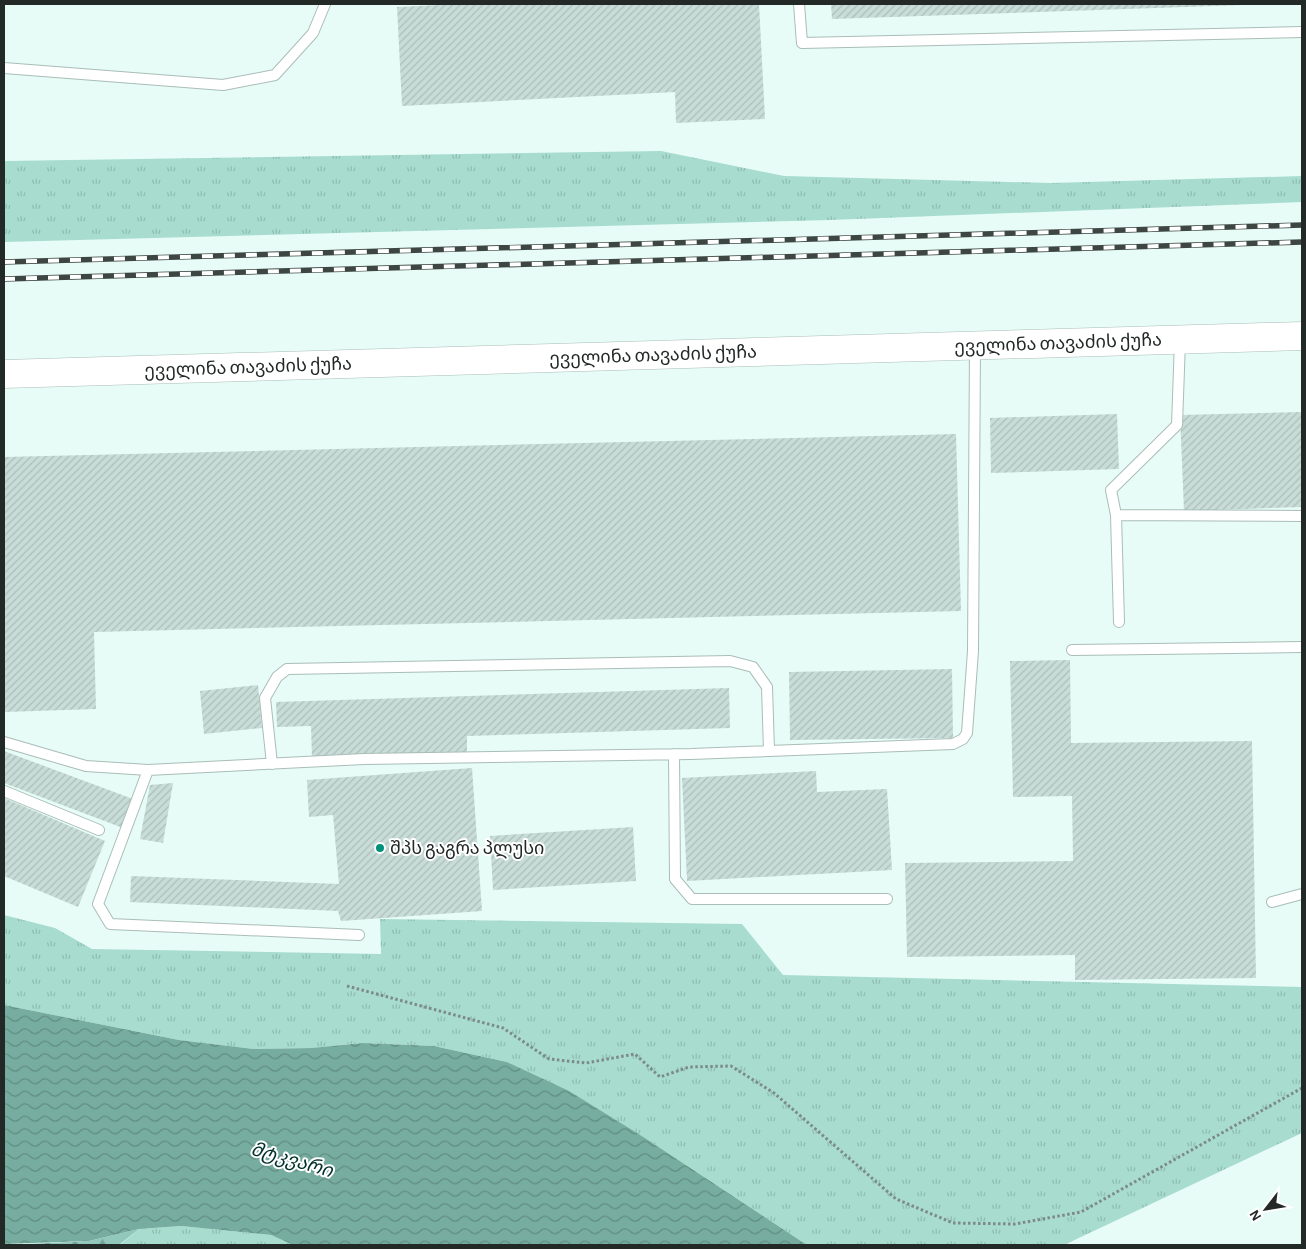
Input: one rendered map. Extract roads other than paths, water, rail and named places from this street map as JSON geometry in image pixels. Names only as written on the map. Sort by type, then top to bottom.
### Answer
[{"type":"main road","name":"ეველინა თავაძის ქუჩა","points":[[4,374],[1302,336]]},
{"type":"lane","points":[[4,68],[223,85],[275,75],[313,34],[325,4]]},
{"type":"lane","points":[[799,4],[802,43],[1302,32]]},
{"type":"lane","points":[[1118,622],[1116,515],[1111,490],[1177,425],[1180,340]]},
{"type":"lane","points":[[4,742],[86,766],[148,770],[364,759],[674,754],[953,744],[963,739],[967,733],[973,651],[975,346]]},
{"type":"lane","points":[[1116,515],[1302,516]]},
{"type":"lane","points":[[1072,650],[1302,647]]},
{"type":"lane","points":[[272,764],[265,698],[277,677],[288,669],[730,661],[753,667],[767,687],[769,751]]},
{"type":"lane","points":[[674,754],[675,879],[692,899],[887,899]]},
{"type":"lane","points":[[148,770],[98,904],[110,924],[359,935]]},
{"type":"lane","points":[[4,791],[99,830]]},
{"type":"lane","points":[[1272,902],[1302,894]]},
{"type":"water","name":"მტკვარი","points":[[4,1005],[179,1040],[254,1049],[311,1048],[363,1043],[434,1046],[507,1062],[569,1091],[645,1138],[807,1245],[293,1245],[271,1235],[181,1226],[139,1229],[89,1241],[4,1244]]},
{"type":"railway","points":[[4,262],[1302,225]]},
{"type":"railway","points":[[4,279],[1302,242]]},
{"type":"place","name":"შპს გაგრა პლუსი","points":[[380,848]]}]
